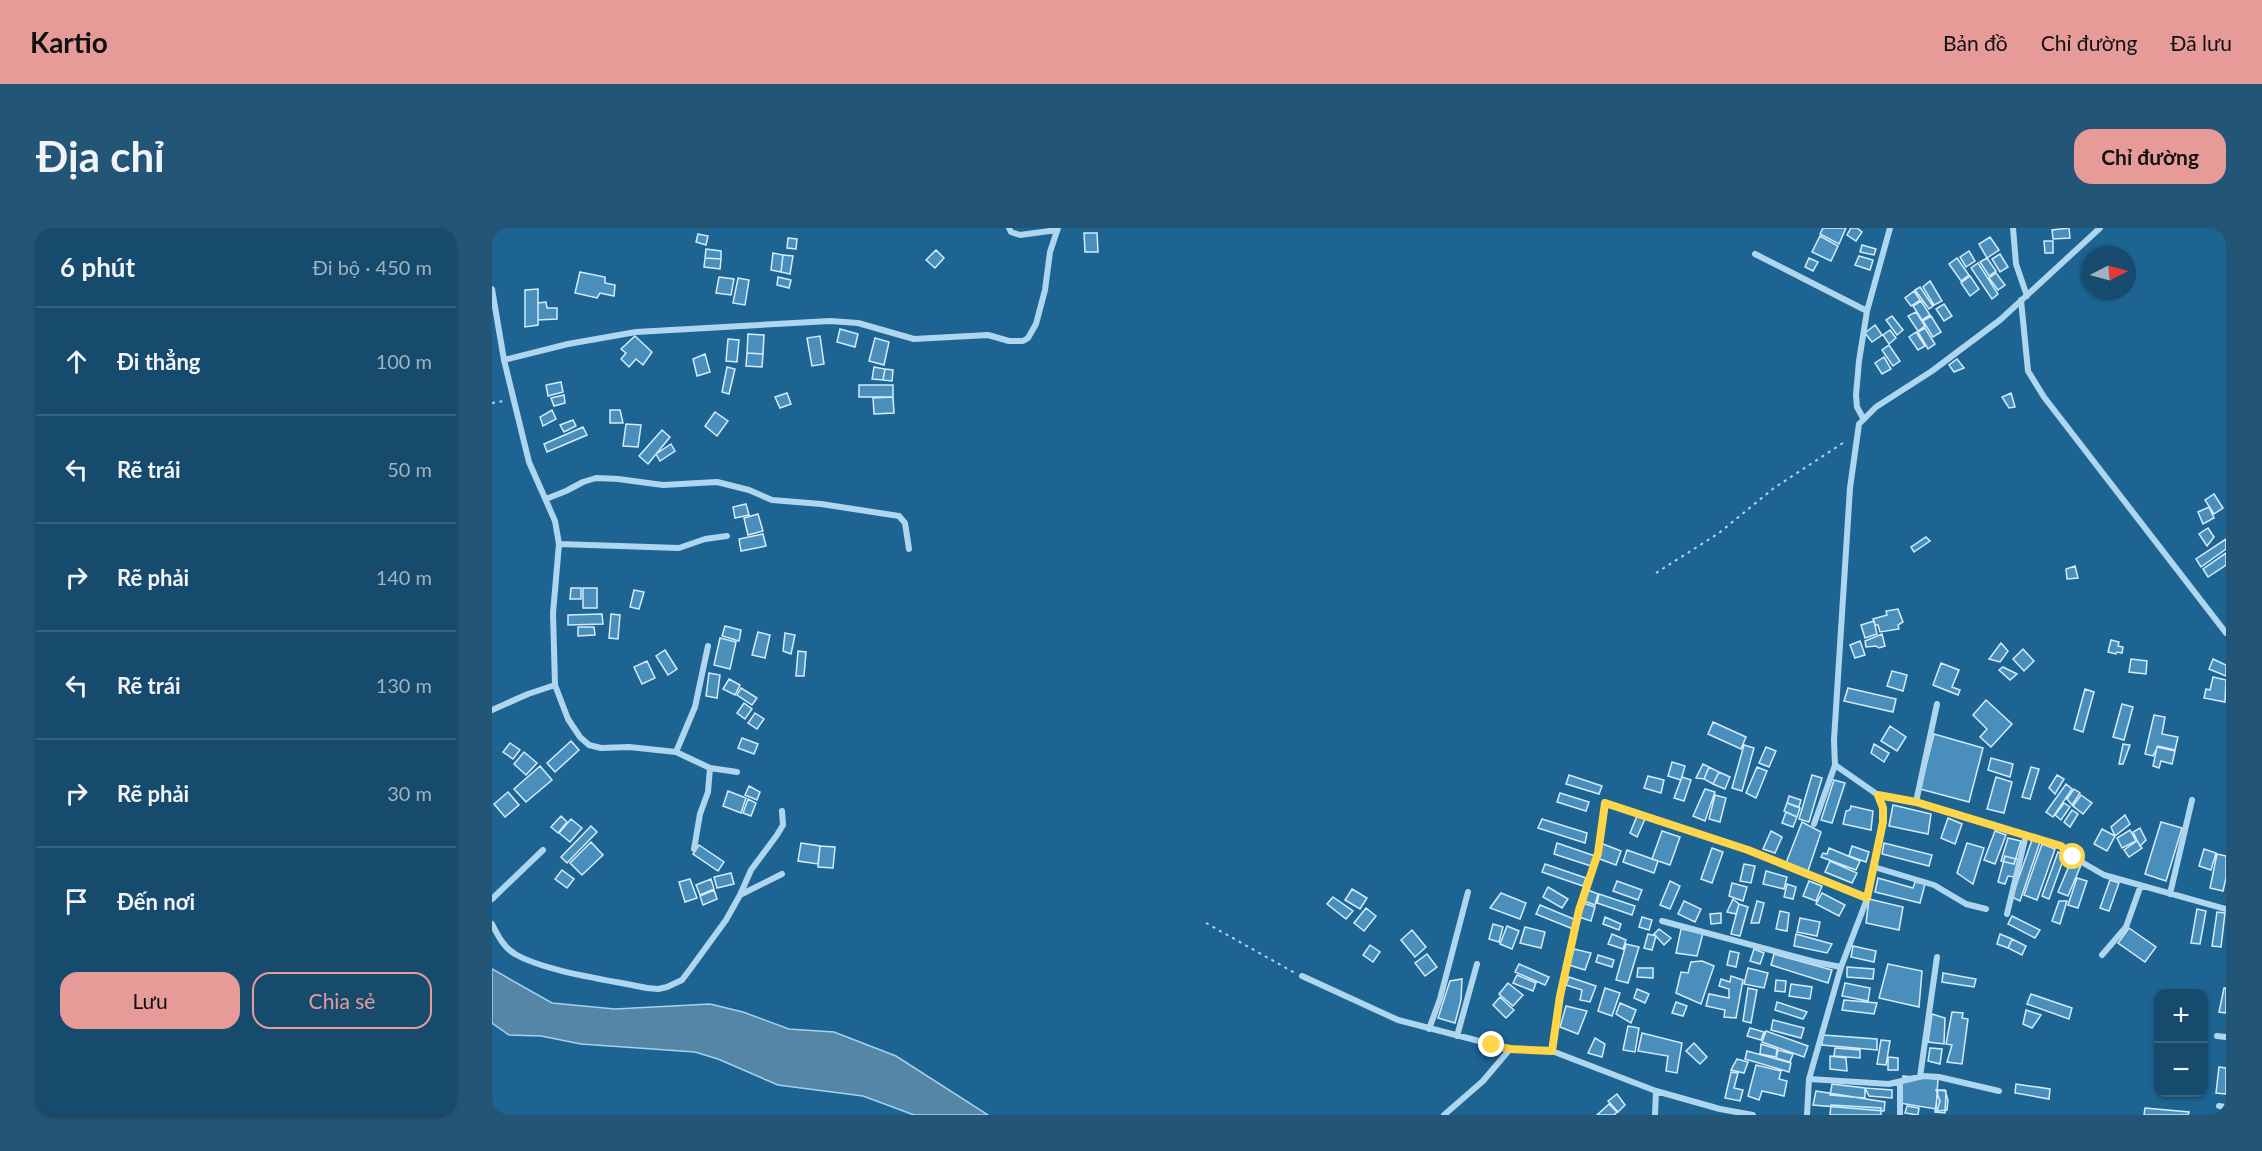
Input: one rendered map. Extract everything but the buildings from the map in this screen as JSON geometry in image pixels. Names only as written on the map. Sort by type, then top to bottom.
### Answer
[{"type":"street","points":[[504,360],[568,344],[636,332],[830,321],[858,323],[914,339],[988,335],[1009,341],[1023,341],[1029,338],[1036,324],[1045,290],[1050,252],[1058,229],[1020,235],[1011,232],[1009,228]]},
{"type":"street","points":[[1863,418],[1857,407],[1856,395],[1867,311],[1890,228]]},
{"type":"street","points":[[2013,228],[2016,264],[2024,298],[2028,371],[2044,397],[2226,633]]},
{"type":"street","points":[[1814,824],[1835,765],[1834,740],[1850,488],[1859,424],[1863,418],[1932,371],[2000,320],[2100,228]]},
{"type":"street","points":[[1755,254],[1867,311]]},
{"type":"street","points":[[492,289],[504,360],[529,462],[555,521],[559,544],[553,613],[555,685],[568,719],[589,745],[601,748],[629,747],[676,752],[710,768],[737,772]]},
{"type":"street","points":[[546,499],[596,478],[618,478],[663,485],[717,482],[748,490],[772,500],[821,504],[899,516],[905,523],[909,549]]},
{"type":"street","points":[[559,544],[679,548],[705,539],[727,536]]},
{"type":"street","points":[[676,752],[695,706],[708,646]]},
{"type":"street","points":[[492,710],[555,685]]},
{"type":"street","points":[[1916,802],[1937,704]]},
{"type":"street","points":[[1835,765],[1878,795],[1916,802],[2061,846],[2073,857],[2104,875],[2226,909]]},
{"type":"street","points":[[694,849],[700,814],[708,792],[710,768]]},
{"type":"street","points":[[1807,1115],[1809,1079],[1841,967],[1867,898],[1874,867],[1883,822],[1883,808],[1878,795]]},
{"type":"street","points":[[2170,894],[2192,800]]},
{"type":"street","points":[[1552,1051],[1560,996],[1579,910],[1598,853],[1605,803],[1748,850],[1867,898]]},
{"type":"street","points":[[492,924],[498,936],[513,953],[527,959],[553,968],[658,989],[681,980],[726,920],[741,895],[751,870],[783,825],[782,812]]},
{"type":"street","points":[[2007,914],[2026,836]]},
{"type":"street","points":[[492,899],[543,850]]},
{"type":"street","points":[[1874,867],[1934,885],[1966,904],[1986,909]]},
{"type":"street","points":[[741,895],[782,874]]},
{"type":"street","points":[[2102,955],[2126,927],[2140,885]]},
{"type":"street","points":[[1429,1029],[1440,999],[1468,892]]},
{"type":"street","points":[[1662,921],[1841,967]]},
{"type":"street","points":[[1920,1077],[1937,957]]},
{"type":"street","points":[[1457,1036],[1477,964]]},
{"type":"street","points":[[1302,976],[1398,1020],[1510,1049],[1552,1051],[1656,1091],[1720,1110],[1754,1115]]},
{"type":"street","points":[[2217,1036],[2226,1038]]},
{"type":"street","points":[[1444,1115],[1483,1081],[1510,1049]]},
{"type":"street","points":[[1809,1079],[1889,1084],[1920,1077],[1939,1077],[1999,1091]]},
{"type":"street","points":[[1900,1083],[1900,1115]]},
{"type":"street","points":[[1655,1115],[1656,1091]]},
{"type":"path","points":[[1656,573],[1719,533],[1774,488],[1857,435]]},
{"type":"path","points":[[1206,923],[1302,976]]},
{"type":"water","points":[[492,969],[552,1003],[615,1009],[710,1004],[743,1012],[789,1029],[834,1032],[896,1056],[988,1115],[914,1115],[863,1096],[778,1085],[718,1059],[695,1052],[581,1044],[541,1036],[509,1035],[492,1023]]},
{"type":"route","points":[[1492,1045],[1510,1049],[1552,1051],[1560,996],[1579,910],[1598,853],[1605,803],[1748,850],[1805,871],[1867,898],[1883,822],[1883,808],[1878,795],[1916,802],[2061,846],[2073,857]]}]
